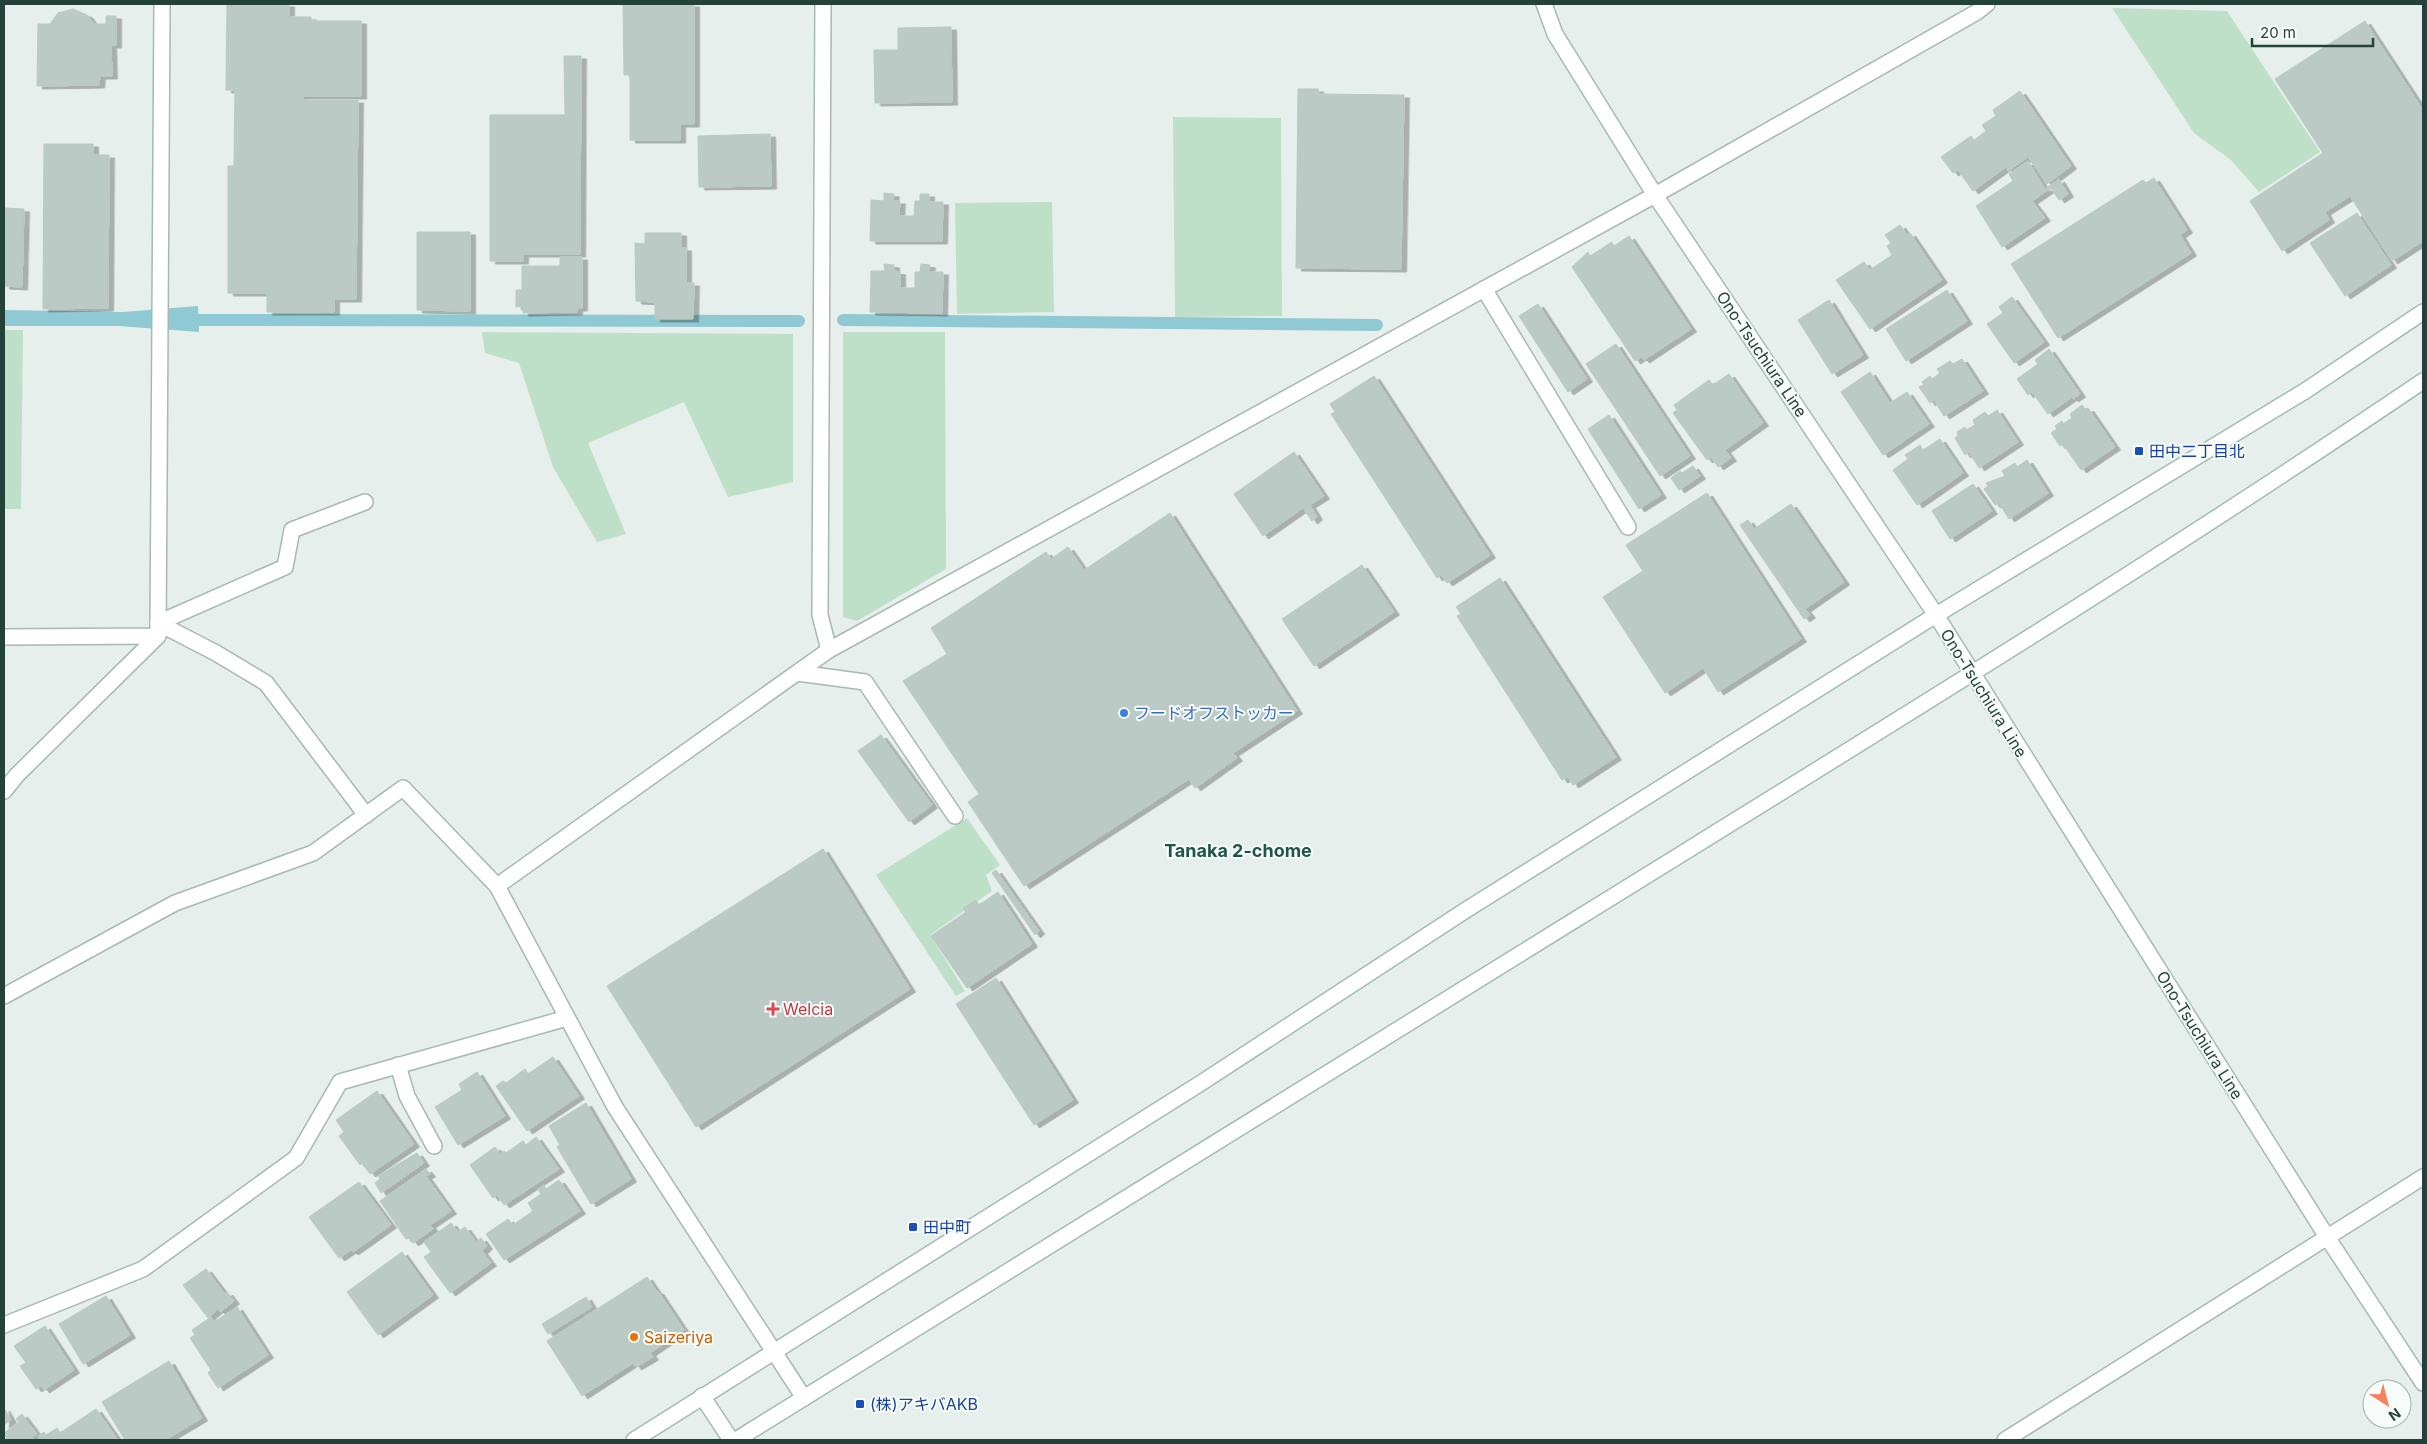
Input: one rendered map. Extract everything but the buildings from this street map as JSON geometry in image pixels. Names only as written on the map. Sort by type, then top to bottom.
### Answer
[{"type":"street","points":[[158,630],[162,4]]},
{"type":"street","points":[[823,4],[820,615],[829,650]]},
{"type":"street","name":"Ono-Tsuchiura Line","points":[[1544,4],[1555,34],[1656,195],[1936,615],[2327,1237],[2423,1383]]},
{"type":"street","points":[[497,886],[829,650],[1656,195],[1977,12],[1987,4]]},
{"type":"street","points":[[1484,289],[1628,527]]},
{"type":"street","points":[[634,1440],[1201,1083],[1466,910],[1936,615],[2304,392],[2423,312]]},
{"type":"street","points":[[736,1440],[1097,1214],[1972,675],[2330,444],[2423,381]]},
{"type":"street","points":[[4,791],[17,775],[158,630],[285,567],[292,530],[365,502]]},
{"type":"street","points":[[4,637],[158,630],[216,654],[266,683],[366,815]]},
{"type":"street","points":[[798,673],[866,682],[955,816]]},
{"type":"street","points":[[4,996],[175,903],[314,853],[403,788],[497,886],[614,1107],[804,1398]]},
{"type":"street","points":[[4,1325],[142,1269],[296,1158],[340,1082],[567,1018]]},
{"type":"street","points":[[398,1065],[407,1096],[434,1146]]},
{"type":"street","points":[[2005,1440],[2423,1177]]},
{"type":"street","points":[[702,1396],[731,1440]]},
{"type":"green space","points":[[2112,8],[2227,11],[2320,152],[2259,192],[2231,160],[2194,133]]},
{"type":"green space","points":[[1173,117],[1281,118],[1282,316],[1175,317]]},
{"type":"green space","points":[[1052,202],[1054,312],[957,314],[955,203]]},
{"type":"green space","points":[[4,330],[23,330],[21,509],[4,509]]},
{"type":"green space","points":[[482,332],[793,334],[793,482],[728,497],[684,402],[588,443],[626,534],[597,542],[553,467],[519,363],[485,353]]},
{"type":"green space","points":[[843,332],[945,332],[946,569],[857,621],[843,617]]},
{"type":"green space","points":[[967,818],[1000,865],[986,875],[992,891],[930,935],[965,991],[956,996],[876,875]]},
{"type":"water","points":[[198,306],[199,332],[119,326],[4,326],[4,310],[123,312]]},
{"type":"waterway","points":[[197,320],[799,321]]},
{"type":"waterway","points":[[843,320],[1377,325]]},
{"type":"place","name":"田中二丁目北","points":[[2139,451]]},
{"type":"place","name":"フードオフストッカー","points":[[1124,713]]},
{"type":"place","name":"Welcia","points":[[773,1009]]},
{"type":"place","name":"田中町","points":[[913,1227]]},
{"type":"place","name":"Saizeriya","points":[[634,1337]]},
{"type":"place","name":"(株)アキバAKB","points":[[860,1404]]},
{"type":"district","name":"Tanaka 2-chome","points":[[1238,851]]}]
